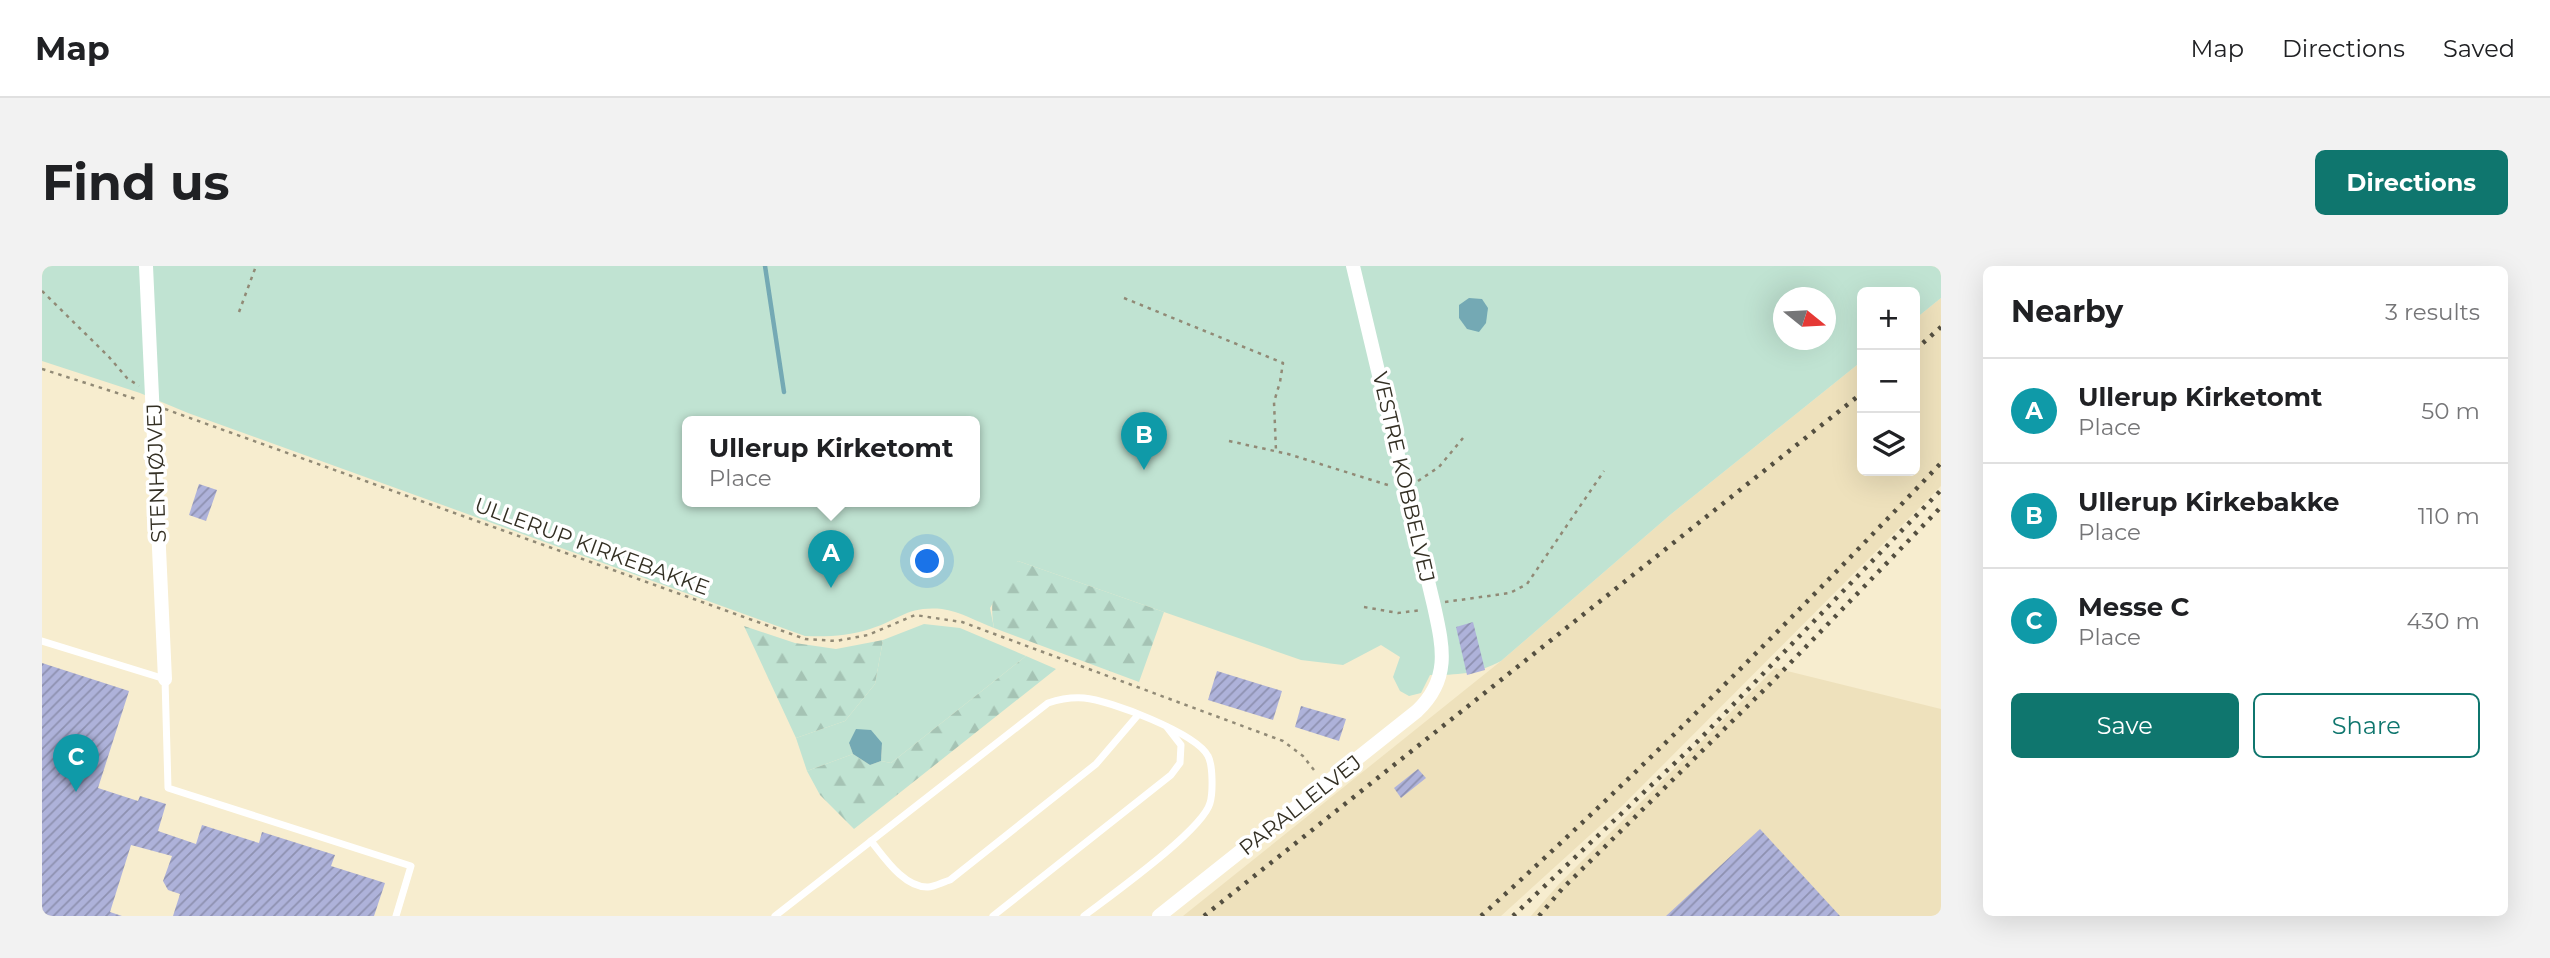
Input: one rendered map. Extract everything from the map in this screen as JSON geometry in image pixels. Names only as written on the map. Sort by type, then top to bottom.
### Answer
[{"type":"street","name":"STENHØJVEJ","points":[[146,266],[165,679]]},
{"type":"street","name":"VESTRE KOBBELVEJ","points":[[1353,266],[1434,606],[1443,658],[1435,689]]},
{"type":"street","name":"PARALLELVEJ","points":[[1159,916],[1418,711],[1435,689]]},
{"type":"lane","points":[[42,641],[165,679],[168,788],[411,866],[396,916]]},
{"type":"lane","points":[[775,916],[1048,703],[1065,697],[1087,698],[1164,724],[1192,741],[1208,756],[1212,780],[1210,804],[1194,827],[1084,916]]},
{"type":"lane","points":[[871,841],[909,881],[927,887],[950,880],[1096,764],[1138,715]]},
{"type":"lane","points":[[993,916],[1171,775],[1180,763],[1181,745],[1164,724]]},
{"type":"path","points":[[239,312],[256,266]]},
{"type":"path","points":[[42,291],[127,378],[153,400]]},
{"type":"path","points":[[1124,298],[1283,363],[1274,402],[1276,451]]},
{"type":"path","points":[[42,369],[153,400]]},
{"type":"path","name":"ULLERUP KIRKEBAKKE","points":[[153,400],[805,639],[836,641],[868,635],[915,615],[962,622],[1283,741],[1303,756],[1325,785]]},
{"type":"path","points":[[1229,441],[1276,451],[1364,476],[1387,486],[1406,485],[1433,473],[1463,438]]},
{"type":"path","points":[[1364,607],[1413,613],[1468,597],[1510,593],[1523,587],[1530,581],[1604,471]]},
{"type":"shaded area","points":[[1941,298],[1941,486],[1622,806],[1501,916],[1183,916],[1501,661],[1670,515],[1857,365],[1857,476],[1920,476],[1920,315]]},
{"type":"shaded area","points":[[1775,668],[1941,709],[1941,916],[1531,916],[1559,884]]},
{"type":"green space","points":[[42,266],[1941,266],[1941,298],[1920,315],[1920,287],[1857,287],[1857,365],[1670,515],[1501,661],[1467,673],[1430,675],[1421,693],[1409,696],[1400,691],[1393,677],[1400,657],[1381,645],[1343,665],[1301,660],[1018,561],[990,608],[994,628],[955,612],[930,609],[911,612],[854,633],[805,636],[188,413],[140,393],[42,361]]},
{"type":"green space","points":[[1018,561],[1164,612],[1139,682],[994,628],[993,599]]},
{"type":"green space","points":[[924,624],[960,628],[1026,656],[891,763],[881,761],[882,743],[849,743],[853,754],[807,771],[796,738],[845,721],[875,684],[883,640]]},
{"type":"green space","points":[[744,626],[795,643],[836,649],[883,640],[875,684],[845,721],[796,738]]},
{"type":"green space","points":[[1026,656],[1056,669],[854,829],[820,795],[807,771],[853,754],[870,765],[881,761],[891,763]]},
{"type":"water","points":[[1469,298],[1482,299],[1488,308],[1486,323],[1479,332],[1467,329],[1459,318],[1459,305]]},
{"type":"water","points":[[856,729],[871,730],[882,743],[881,761],[870,765],[853,754],[849,743]]},
{"type":"building","points":[[199,484],[217,490],[206,521],[189,515]]},
{"type":"building","points":[[1473,622],[1485,670],[1467,675],[1456,627]]},
{"type":"building","points":[[42,663],[129,691],[98,788],[138,801],[140,796],[166,804],[158,831],[196,844],[202,825],[259,843],[262,832],[335,855],[331,866],[385,883],[374,916],[173,916],[180,894],[168,890],[163,881],[172,856],[131,845],[110,912],[122,916],[42,916]]},
{"type":"building","points":[[1217,671],[1282,691],[1273,720],[1208,700]]},
{"type":"building","points":[[1301,706],[1346,719],[1339,741],[1295,727]]},
{"type":"building","points":[[1418,769],[1426,778],[1401,798],[1394,788]]},
{"type":"building","points":[[1760,829],[1840,916],[1666,916]]},
{"type":"waterway","points":[[765,266],[784,392]]},
{"type":"railway","points":[[1920,346],[1941,327]]},
{"type":"railway","points":[[1204,916],[1857,397]]},
{"type":"railway","points":[[1481,916],[1541,862],[1715,694],[1941,463]]},
{"type":"railway","points":[[1513,916],[1696,743],[1941,490]]},
{"type":"railway","points":[[1539,916],[1562,889],[1771,683],[1941,507]]},
{"type":"place","name":"Ullerup Kirkebakke","points":[[1144,470]]},
{"type":"place","name":"Ullerup Kirketomt","points":[[831,588]]},
{"type":"place","name":"Messe C","points":[[76,792]]}]
